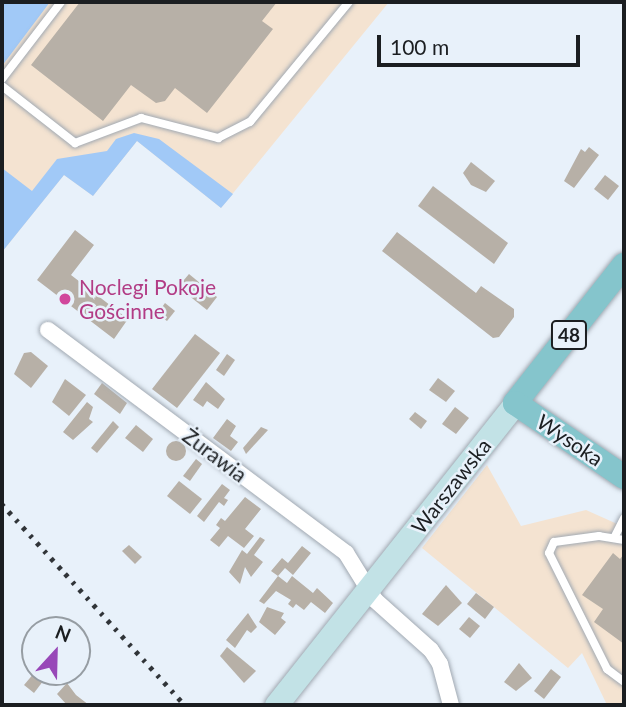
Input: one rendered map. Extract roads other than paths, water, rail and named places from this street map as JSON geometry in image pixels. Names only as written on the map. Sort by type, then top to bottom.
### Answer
[{"type":"main road","name":"Warszawska","points":[[276,705],[624,266]]},
{"type":"main road","name":"Wysoka","points":[[515,404],[619,469]]},
{"type":"street","name":"Żurawia","points":[[48,330],[346,553],[368,591],[431,650],[440,664],[451,705]]},
{"type":"lane","points":[[2,79],[61,2]]},
{"type":"lane","points":[[2,86],[75,143],[141,118],[218,138],[250,122],[349,2]]},
{"type":"lane","points":[[615,536],[624,519]]},
{"type":"lane","points":[[624,540],[615,536],[554,542],[549,553],[607,669],[624,682]]},
{"type":"railway","points":[[2,504],[185,705]]},
{"type":"place","name":"Noclegi Pokoje Gościnne","points":[[65,299]]}]
